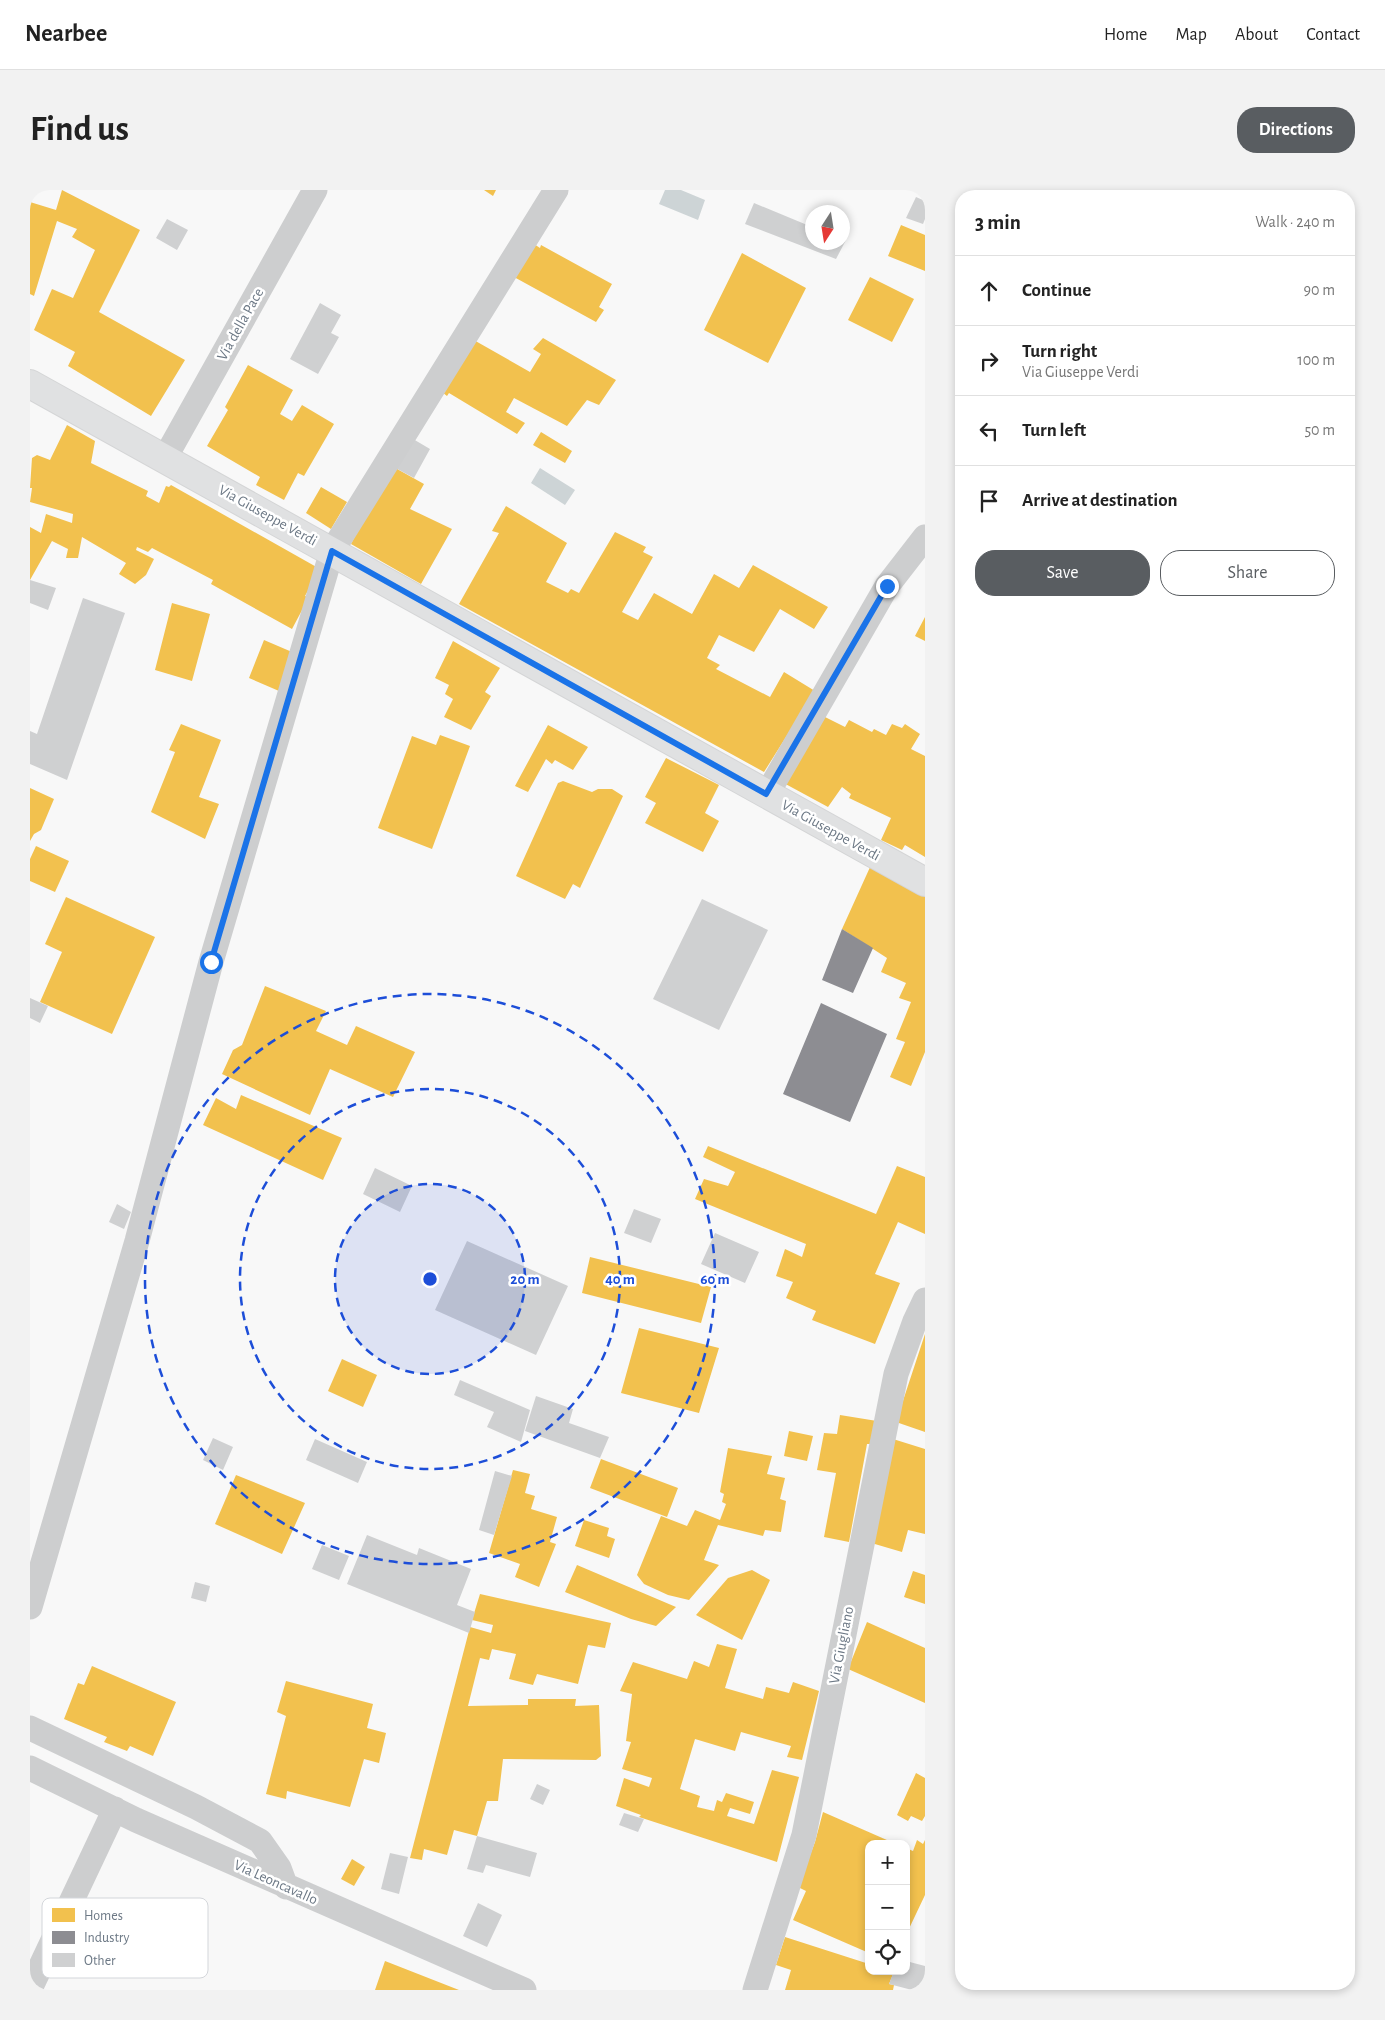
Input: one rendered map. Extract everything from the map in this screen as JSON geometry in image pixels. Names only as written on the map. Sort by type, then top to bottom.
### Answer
[{"type":"street","name":"Via della Pace","points":[[165,458],[315,190]]},
{"type":"street","points":[[30,1607],[137,1241],[211,962],[332,551],[556,190]]},
{"type":"street","name":"Via Giuseppe Verdi","points":[[30,384],[925,882]]},
{"type":"street","points":[[766,794],[887,586],[925,537]]},
{"type":"street","name":"Via Giugliano","points":[[756,1990],[804,1835],[896,1374],[915,1321],[925,1300]]},
{"type":"street","points":[[30,1728],[196,1807],[260,1841],[279,1868],[286,1887]]},
{"type":"street","name":"Via Leoncavallo","points":[[30,1768],[114,1809],[286,1887],[524,1990]]},
{"type":"street","points":[[72,1898],[114,1809]]},
{"type":"street","points":[[30,1989],[42,1963]]},
{"type":"shaded area","points":[[665,190],[681,190],[705,200],[698,220],[659,204]]},
{"type":"shaded area","points":[[540,468],[575,490],[565,505],[531,483]]},
{"type":"building: Homes","points":[[62,190],[140,230],[99,312],[185,360],[151,416],[68,366],[75,352],[34,330],[52,289],[73,298],[95,250],[72,237],[77,229],[57,221],[34,296],[30,294],[30,202],[56,210]]},
{"type":"building: Homes","points":[[484,190],[496,190],[493,196]]},
{"type":"building: Homes","points":[[901,225],[925,235],[925,271],[888,256]]},
{"type":"building: Homes","points":[[534,244],[540,248],[541,245],[612,284],[599,307],[604,310],[596,322],[514,277]]},
{"type":"building: Homes","points":[[742,253],[806,288],[768,363],[704,330]]},
{"type":"building: Homes","points":[[870,277],[914,299],[892,342],[848,320]]},
{"type":"building: Homes","points":[[543,338],[616,380],[599,405],[587,400],[567,426],[514,398],[506,412],[525,423],[517,434],[449,393],[447,396],[438,389],[472,339],[530,372],[541,354],[533,349]]},
{"type":"building: Homes","points":[[248,365],[293,390],[280,414],[292,421],[302,405],[334,424],[304,476],[298,473],[284,500],[256,485],[260,477],[207,446],[228,410],[225,407]]},
{"type":"building: Homes","points":[[67,425],[95,441],[91,463],[148,491],[146,496],[159,503],[166,486],[169,487],[171,485],[320,569],[305,596],[309,597],[292,629],[211,584],[213,580],[152,548],[148,552],[137,547],[136,550],[154,559],[146,575],[135,584],[119,574],[126,563],[82,537],[78,558],[66,558],[68,549],[52,541],[30,580],[30,527],[41,533],[46,514],[72,523],[73,514],[30,502],[32,458],[37,455],[50,460]]},
{"type":"building: Homes","points":[[541,432],[572,451],[565,463],[533,445]]},
{"type":"building: Homes","points":[[390,465],[424,484],[410,509],[452,529],[421,584],[351,544]]},
{"type":"building: Homes","points":[[321,487],[347,502],[331,529],[306,513]]},
{"type":"building: Homes","points":[[506,506],[567,543],[546,582],[568,593],[571,589],[579,593],[615,532],[646,547],[643,552],[653,557],[622,612],[638,620],[654,593],[692,614],[714,574],[739,588],[753,565],[828,607],[814,629],[780,609],[754,652],[719,635],[707,658],[720,665],[716,669],[770,697],[784,672],[815,691],[764,772],[459,604],[499,533],[492,531]]},
{"type":"building: Homes","points":[[172,603],[210,614],[192,681],[155,670]]},
{"type":"building: Homes","points":[[925,617],[925,641],[915,636]]},
{"type":"building: Homes","points":[[264,640],[292,652],[279,691],[249,678]]},
{"type":"building: Homes","points":[[453,641],[500,668],[485,692],[491,696],[471,730],[444,717],[453,699],[445,694],[449,685],[435,678]]},
{"type":"building: Homes","points":[[821,715],[845,727],[849,720],[872,732],[874,729],[886,735],[892,724],[902,728],[905,724],[920,734],[911,749],[925,756],[925,857],[905,845],[902,850],[881,840],[891,818],[849,798],[851,794],[842,787],[828,807],[780,781]]},
{"type":"building: Homes","points":[[181,724],[221,740],[199,797],[219,804],[205,839],[151,812],[175,752],[169,750]]},
{"type":"building: Homes","points":[[548,725],[588,747],[573,770],[555,760],[552,764],[546,759],[528,792],[515,786]]},
{"type":"building: Homes","points":[[440,735],[470,746],[432,849],[378,828],[412,736],[436,745]]},
{"type":"building: Homes","points":[[666,758],[719,785],[705,813],[719,821],[703,852],[645,823],[656,803],[645,797]]},
{"type":"building: Homes","points":[[563,781],[592,792],[598,789],[612,789],[623,796],[580,888],[573,884],[565,899],[516,876],[558,783]]},
{"type":"building: Homes","points":[[30,788],[54,799],[41,830],[34,834],[30,841]]},
{"type":"building: Homes","points":[[36,846],[69,861],[55,892],[30,881],[30,859]]},
{"type":"building: Homes","points":[[871,865],[925,895],[925,1052],[911,1086],[890,1077],[905,1042],[896,1039],[911,1002],[899,998],[906,983],[881,972],[887,958],[842,929]]},
{"type":"building: Homes","points":[[66,897],[155,937],[112,1034],[40,1002],[62,952],[45,944]]},
{"type":"building: Homes","points":[[265,986],[326,1011],[316,1031],[347,1045],[356,1026],[415,1052],[393,1097],[330,1069],[310,1115],[222,1074],[233,1050],[242,1045]]},
{"type":"building: Homes","points":[[241,1095],[342,1138],[323,1180],[203,1125],[216,1098],[236,1109]]},
{"type":"building: Homes","points":[[708,1146],[876,1214],[897,1166],[925,1177],[925,1234],[898,1222],[875,1274],[900,1283],[875,1344],[812,1320],[816,1311],[786,1298],[793,1282],[776,1276],[785,1249],[802,1257],[806,1244],[695,1199],[704,1179],[728,1186],[735,1172],[703,1157]]},
{"type":"building: Homes","points":[[590,1257],[711,1287],[701,1323],[582,1293]]},
{"type":"building: Homes","points":[[639,1328],[719,1348],[699,1413],[621,1393]]},
{"type":"building: Homes","points":[[925,1334],[925,1432],[896,1422]]},
{"type":"building: Homes","points":[[342,1359],[377,1375],[363,1407],[328,1391]]},
{"type":"building: Homes","points":[[840,1415],[877,1421],[873,1444],[867,1444],[849,1542],[824,1537],[836,1473],[817,1470],[824,1433],[837,1434]]},
{"type":"building: Homes","points":[[789,1431],[813,1436],[807,1461],[784,1456]]},
{"type":"building: Homes","points":[[893,1439],[925,1449],[925,1534],[908,1530],[902,1552],[868,1542]]},
{"type":"building: Homes","points":[[728,1448],[772,1456],[767,1474],[785,1478],[780,1499],[786,1501],[781,1532],[765,1530],[763,1536],[718,1525],[704,1560],[719,1565],[689,1600],[668,1595],[644,1584],[637,1575],[661,1516],[687,1526],[695,1510],[720,1520],[726,1504],[722,1502],[724,1494],[720,1492]]},
{"type":"building: Homes","points":[[601,1459],[678,1488],[667,1517],[590,1488]]},
{"type":"building: Homes","points":[[513,1470],[530,1474],[525,1493],[535,1496],[531,1509],[557,1517],[550,1542],[556,1544],[539,1587],[515,1577],[520,1564],[489,1553]]},
{"type":"building: Homes","points":[[236,1475],[305,1503],[282,1554],[215,1524]]},
{"type":"building: Homes","points":[[584,1520],[609,1528],[607,1536],[615,1539],[609,1558],[575,1546]]},
{"type":"building: Homes","points":[[577,1565],[676,1607],[656,1626],[631,1619],[565,1592]]},
{"type":"building: Homes","points":[[752,1570],[770,1580],[742,1640],[696,1615],[728,1578]]},
{"type":"building: Homes","points":[[913,1571],[925,1575],[925,1604],[904,1597]]},
{"type":"building: Homes","points":[[480,1594],[611,1623],[605,1648],[588,1645],[578,1684],[537,1674],[533,1685],[509,1679],[516,1654],[492,1649],[489,1660],[480,1658],[468,1706],[528,1705],[528,1699],[576,1699],[575,1706],[599,1705],[601,1756],[596,1760],[503,1759],[498,1801],[487,1801],[477,1836],[454,1830],[447,1855],[424,1849],[422,1860],[410,1858],[470,1627],[491,1633],[493,1625],[472,1620]]},
{"type":"building: Homes","points":[[867,1622],[925,1648],[925,1703],[848,1669]]},
{"type":"building: Homes","points":[[717,1644],[737,1649],[725,1688],[763,1699],[766,1687],[789,1693],[793,1682],[819,1691],[802,1760],[787,1757],[791,1746],[741,1732],[735,1751],[695,1739],[680,1789],[700,1796],[697,1807],[714,1811],[717,1800],[722,1802],[726,1793],[754,1802],[750,1814],[730,1808],[727,1816],[754,1824],[772,1770],[799,1777],[777,1862],[639,1817],[641,1815],[616,1806],[624,1778],[649,1787],[652,1778],[622,1769],[631,1742],[626,1741],[632,1694],[620,1691],[633,1662],[687,1679],[694,1661],[709,1667]]},
{"type":"building: Homes","points":[[92,1666],[176,1702],[153,1756],[130,1746],[127,1751],[104,1742],[107,1737],[64,1719],[78,1683],[84,1685]]},
{"type":"building: Homes","points":[[286,1681],[373,1704],[367,1728],[386,1733],[379,1763],[364,1759],[350,1807],[287,1791],[286,1799],[266,1794],[286,1716],[277,1712]]},
{"type":"building: Homes","points":[[916,1773],[925,1778],[925,1816],[922,1821],[911,1816],[908,1821],[897,1815]]},
{"type":"building: Homes","points":[[823,1812],[887,1840],[865,1840],[865,1951],[793,1920],[806,1891],[798,1887],[815,1842]]},
{"type":"building: Homes","points":[[917,1840],[923,1844],[925,1840],[925,1895],[910,1927],[910,1850],[913,1851]]},
{"type":"building: Homes","points":[[352,1859],[365,1867],[354,1886],[341,1879]]},
{"type":"building: Homes","points":[[785,1937],[865,1963],[865,1975],[893,1975],[889,1984],[894,1985],[893,1990],[785,1990],[791,1970],[776,1965]]},
{"type":"building: Homes","points":[[385,1961],[459,1990],[375,1990]]},
{"type":"building: Industry","points":[[842,929],[873,948],[853,993],[822,980]]},
{"type":"building: Industry","points":[[821,1003],[887,1034],[850,1122],[783,1094]]},
{"type":"building: Other","points":[[916,197],[925,201],[925,219],[923,224],[906,218]]},
{"type":"building: Other","points":[[754,203],[805,224],[805,247],[745,224]]},
{"type":"building: Other","points":[[167,219],[188,230],[177,250],[156,238]]},
{"type":"building: Other","points":[[813,250],[841,250],[836,259]]},
{"type":"building: Other","points":[[320,303],[341,315],[331,333],[339,337],[318,374],[290,359]]},
{"type":"building: Other","points":[[408,436],[430,449],[414,478],[390,465]]},
{"type":"building: Other","points":[[30,580],[56,588],[48,610],[30,603]]},
{"type":"building: Other","points":[[83,598],[125,613],[67,780],[30,764],[30,731],[37,734]]},
{"type":"building: Other","points":[[702,899],[768,930],[719,1030],[653,999]]},
{"type":"building: Other","points":[[30,998],[48,1006],[40,1023],[30,1018]]},
{"type":"building: Other","points":[[375,1168],[412,1186],[400,1212],[363,1194]]},
{"type":"building: Other","points":[[117,1204],[131,1212],[124,1229],[109,1222]]},
{"type":"building: Other","points":[[634,1209],[661,1219],[651,1243],[624,1233]]},
{"type":"building: Other","points":[[715,1233],[759,1252],[745,1283],[701,1264]]},
{"type":"building: Other","points":[[467,1241],[568,1286],[536,1355],[435,1310]]},
{"type":"building: Other","points":[[460,1380],[530,1410],[521,1442],[487,1427],[494,1412],[454,1395]]},
{"type":"building: Other","points":[[536,1396],[573,1409],[569,1423],[609,1437],[600,1458],[525,1431]]},
{"type":"building: Other","points":[[213,1438],[233,1447],[223,1470],[203,1460]]},
{"type":"building: Other","points":[[315,1439],[367,1462],[358,1483],[306,1460]]},
{"type":"building: Other","points":[[495,1471],[512,1476],[494,1535],[479,1530]]},
{"type":"building: Other","points":[[367,1535],[417,1555],[419,1548],[471,1569],[457,1605],[475,1612],[469,1633],[347,1584]]},
{"type":"building: Other","points":[[322,1545],[349,1556],[339,1580],[312,1569]]},
{"type":"building: Other","points":[[195,1582],[210,1586],[206,1602],[191,1598]]},
{"type":"building: Other","points":[[537,1784],[550,1790],[543,1805],[530,1799]]},
{"type":"building: Other","points":[[624,1813],[644,1819],[638,1832],[619,1825]]},
{"type":"building: Other","points":[[477,1836],[537,1853],[530,1877],[486,1865],[483,1873],[467,1869]]},
{"type":"building: Other","points":[[390,1853],[408,1857],[399,1894],[381,1889]]},
{"type":"building: Other","points":[[478,1903],[502,1915],[487,1947],[463,1936]]},
{"type":"building: Other","points":[[910,1962],[925,1966],[925,1990],[912,1990],[889,1984],[892,1975],[910,1975]]},
{"type":"route","points":[[211,962],[332,551],[766,794],[887,586]]}]
